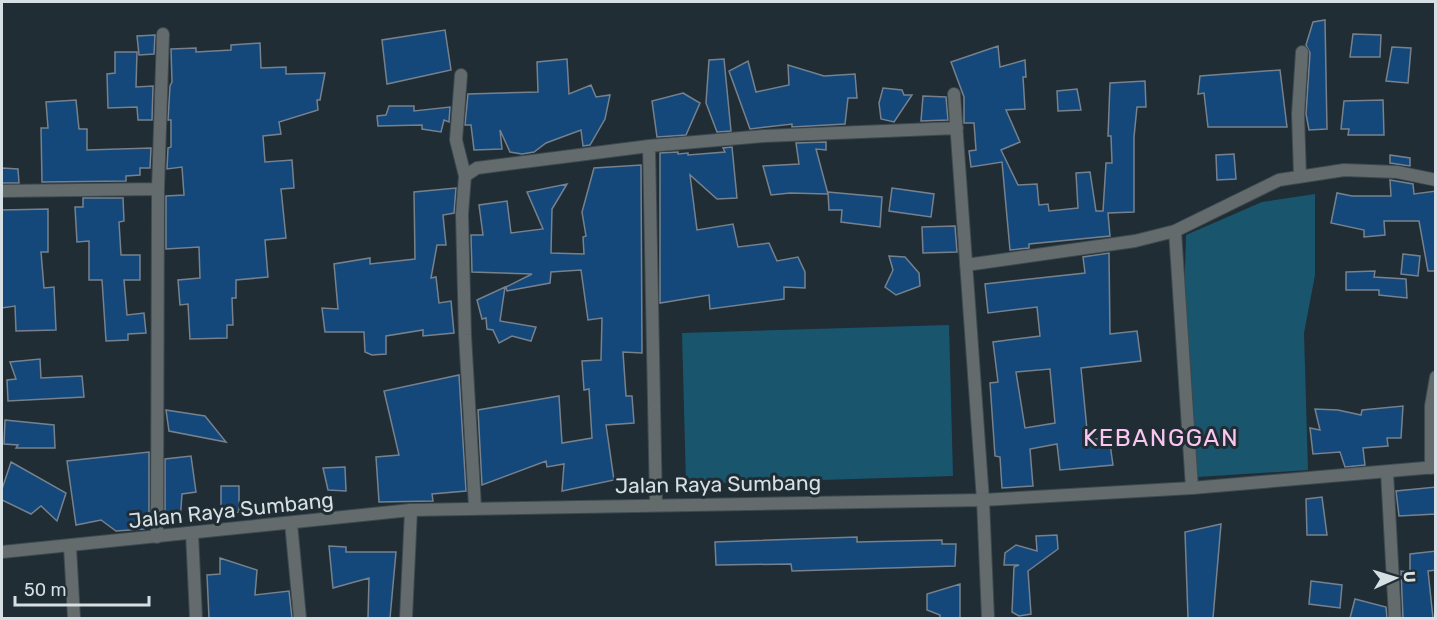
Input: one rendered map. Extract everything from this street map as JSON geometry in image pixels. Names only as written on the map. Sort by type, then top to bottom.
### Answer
[{"type":"street","points":[[157,537],[158,189],[163,34]]},
{"type":"street","points":[[1300,176],[1298,114],[1302,52]]},
{"type":"street","points":[[461,75],[456,132],[458,155],[465,176],[462,214],[465,334],[475,507]]},
{"type":"street","points":[[954,94],[988,618]]},
{"type":"street","points":[[465,176],[477,168],[649,146],[813,133],[957,128]]},
{"type":"street","points":[[649,146],[656,505]]},
{"type":"street","points":[[966,265],[1135,241],[1175,231],[1279,180],[1300,176],[1344,170],[1397,172],[1436,180]]},
{"type":"street","points":[[2,191],[158,189]]},
{"type":"street","points":[[1175,231],[1192,488]]},
{"type":"street","points":[[1433,468],[1431,406],[1436,377]]},
{"type":"street","name":"Jalan Raya Sumbang","points":[[2,552],[70,547],[411,510],[475,507],[982,500],[1192,488],[1433,468]]},
{"type":"street","points":[[1386,472],[1395,618]]},
{"type":"street","points":[[406,618],[411,510]]},
{"type":"street","points":[[291,523],[300,618]]},
{"type":"street","points":[[192,533],[196,618]]},
{"type":"street","points":[[70,547],[74,618]]},
{"type":"shaded area","points":[[1315,194],[1315,275],[1304,333],[1308,470],[1197,477],[1184,302],[1186,235],[1262,202]]},
{"type":"shaded area","points":[[949,325],[953,476],[686,484],[682,333]]},
{"type":"building","points":[[1325,20],[1327,129],[1309,130],[1306,114],[1310,53],[1306,45],[1313,22]]},
{"type":"building","points":[[445,30],[451,70],[387,84],[382,40]]},
{"type":"building","points":[[1353,34],[1381,35],[1380,57],[1350,57]]},
{"type":"building","points":[[155,35],[154,54],[139,55],[137,36]]},
{"type":"building","points":[[260,43],[261,68],[286,67],[286,74],[325,73],[320,100],[317,100],[318,110],[279,122],[281,134],[263,136],[265,162],[292,160],[294,188],[281,189],[286,238],[265,240],[268,277],[236,280],[236,298],[232,298],[233,325],[227,325],[227,338],[190,339],[188,304],[180,305],[178,280],[200,278],[199,247],[166,249],[166,196],[184,195],[182,167],[167,169],[168,148],[171,147],[171,120],[168,120],[172,82],[171,49],[196,48],[196,52],[231,50],[231,45]]},
{"type":"building","points":[[998,46],[1000,67],[1025,60],[1026,77],[1023,77],[1025,109],[1006,110],[1020,142],[1001,150],[1018,185],[1037,184],[1039,205],[1048,204],[1049,211],[1078,208],[1076,173],[1090,172],[1096,211],[1103,211],[1106,163],[1112,163],[1111,136],[1108,136],[1110,83],[1145,81],[1146,107],[1137,107],[1134,137],[1134,212],[1108,213],[1110,236],[1029,244],[1029,248],[1010,250],[1002,162],[971,167],[969,151],[976,150],[974,123],[964,123],[964,97],[951,62]]},
{"type":"building","points":[[1392,47],[1411,48],[1408,83],[1386,81]]},
{"type":"building","points":[[115,52],[137,52],[136,87],[153,86],[152,120],[138,120],[137,107],[108,108],[107,74],[115,73]]},
{"type":"building","points":[[567,59],[569,94],[591,85],[596,97],[610,95],[605,119],[590,145],[583,146],[581,130],[546,143],[534,152],[522,154],[510,152],[500,130],[502,149],[474,150],[471,125],[465,125],[468,94],[538,92],[537,62]]},
{"type":"building","points":[[724,59],[731,131],[717,132],[706,103],[709,60]]},
{"type":"building","points":[[748,61],[756,92],[789,85],[788,65],[824,76],[855,74],[857,98],[848,98],[845,124],[792,127],[792,124],[750,129],[729,71]]},
{"type":"building","points":[[1280,70],[1287,127],[1208,127],[1204,93],[1198,94],[1200,76]]},
{"type":"building","points":[[883,88],[902,90],[904,95],[912,95],[894,122],[881,119],[879,103]]},
{"type":"building","points":[[1077,89],[1081,110],[1058,111],[1057,91]]},
{"type":"building","points":[[683,93],[700,103],[686,135],[657,137],[652,101]]},
{"type":"building","points":[[923,96],[946,97],[948,120],[921,121]]},
{"type":"building","points":[[76,100],[79,129],[87,129],[87,150],[151,148],[150,168],[140,168],[140,175],[126,176],[126,181],[42,182],[41,128],[48,128],[46,102]]},
{"type":"building","points":[[1383,100],[1384,135],[1348,135],[1349,129],[1341,129],[1344,101]]},
{"type":"building","points":[[389,106],[414,106],[414,111],[450,107],[449,122],[444,120],[441,132],[422,129],[422,125],[378,126],[377,116],[386,115]]},
{"type":"building","points":[[826,142],[826,150],[816,149],[828,194],[771,195],[763,166],[799,164],[796,143]]},
{"type":"building","points":[[732,147],[737,198],[717,199],[690,175],[697,230],[733,224],[738,247],[769,243],[777,261],[798,257],[805,272],[805,288],[784,287],[784,299],[710,309],[709,295],[660,303],[660,153],[678,152],[678,154],[688,153],[688,155],[725,152],[723,148]]},
{"type":"building","points":[[1234,154],[1236,179],[1217,180],[1216,155]]},
{"type":"building","points":[[1390,155],[1410,158],[1410,166],[1390,163]]},
{"type":"building","points":[[641,165],[642,353],[623,352],[626,396],[632,396],[634,423],[606,425],[614,480],[562,491],[564,464],[547,467],[546,461],[482,485],[478,410],[559,396],[562,443],[592,438],[589,389],[584,390],[582,361],[601,360],[602,318],[588,320],[581,270],[551,272],[550,283],[507,291],[506,287],[532,274],[472,272],[471,235],[483,235],[479,205],[507,201],[511,233],[543,229],[527,192],[567,184],[552,209],[551,253],[584,254],[583,237],[586,236],[582,212],[594,168]]},
{"type":"building","points":[[2,168],[18,169],[19,183],[2,183]]},
{"type":"building","points":[[1390,180],[1413,184],[1414,194],[1436,191],[1436,271],[1428,271],[1419,221],[1384,221],[1385,235],[1364,237],[1364,230],[1331,223],[1337,193],[1352,196],[1391,196]]},
{"type":"building","points":[[456,188],[454,213],[443,215],[446,245],[437,245],[431,278],[436,277],[439,303],[451,301],[454,333],[423,336],[423,330],[386,336],[386,354],[372,355],[365,352],[364,332],[325,332],[322,308],[338,309],[334,264],[370,258],[370,264],[415,259],[414,192]]},
{"type":"building","points":[[892,188],[934,194],[931,217],[889,211]]},
{"type":"building","points":[[828,192],[882,197],[880,227],[841,222],[842,210],[829,210]]},
{"type":"building","points":[[83,198],[123,198],[124,221],[119,222],[121,255],[140,255],[140,280],[124,280],[127,315],[144,313],[146,333],[128,334],[128,340],[106,341],[102,280],[89,280],[89,241],[77,242],[75,207],[83,207]]},
{"type":"building","points":[[48,209],[48,252],[41,252],[44,288],[54,287],[56,330],[16,331],[15,306],[2,308],[2,210]]},
{"type":"building","points":[[955,226],[957,252],[923,253],[922,227]]},
{"type":"building","points":[[1109,253],[1110,334],[1137,331],[1141,361],[1081,368],[1088,440],[1109,437],[1113,465],[1060,470],[1057,444],[1030,449],[1033,486],[1002,488],[1000,457],[995,456],[990,383],[998,382],[993,342],[1040,336],[1037,307],[988,313],[985,284],[1085,273],[1083,257]],"holes":[[[1050,369],[1055,423],[1025,428],[1016,372]]]},
{"type":"building","points":[[1403,254],[1420,256],[1418,276],[1401,274]]},
{"type":"building","points":[[889,256],[905,257],[919,273],[920,286],[896,295],[885,287],[893,270]]},
{"type":"building","points":[[1375,271],[1374,277],[1406,279],[1407,298],[1379,295],[1379,290],[1346,290],[1346,272]]},
{"type":"building","points":[[505,287],[500,321],[536,327],[531,341],[512,336],[499,343],[493,330],[487,329],[486,318],[482,319],[477,300]]},
{"type":"building","points":[[40,359],[41,378],[82,376],[84,397],[8,401],[7,380],[16,379],[10,362]]},
{"type":"building","points":[[459,375],[466,491],[432,494],[433,501],[379,502],[376,457],[399,455],[384,391]]},
{"type":"building","points":[[1403,406],[1401,438],[1387,438],[1388,446],[1363,448],[1365,465],[1345,467],[1340,452],[1313,454],[1310,428],[1320,430],[1315,409],[1338,410],[1361,415],[1362,410]]},
{"type":"building","points":[[166,410],[205,416],[226,442],[169,431]]},
{"type":"building","points":[[5,420],[54,425],[55,448],[16,448],[18,445],[4,444]]},
{"type":"building","points":[[149,452],[149,514],[144,529],[116,531],[101,520],[76,525],[67,461]]},
{"type":"building","points":[[191,456],[196,492],[182,494],[180,522],[165,515],[165,459]]},
{"type":"building","points":[[11,462],[66,493],[57,521],[41,506],[31,514],[2,500],[2,489]]},
{"type":"building","points":[[345,467],[346,491],[328,490],[323,468]]},
{"type":"building","points":[[221,486],[239,486],[239,512],[221,515]]},
{"type":"building","points":[[1436,487],[1436,514],[1399,516],[1396,491]]},
{"type":"building","points":[[1322,497],[1327,535],[1307,535],[1306,499]]},
{"type":"building","points":[[1221,524],[1213,618],[1188,618],[1185,532]]},
{"type":"building","points":[[1057,535],[1058,549],[1028,571],[1031,614],[1019,616],[1012,612],[1014,567],[1019,565],[1004,565],[1005,553],[1016,545],[1037,551],[1036,536]]},
{"type":"building","points":[[857,537],[857,542],[942,540],[942,544],[956,544],[955,566],[792,571],[791,564],[716,565],[715,542]]},
{"type":"building","points":[[329,546],[346,547],[346,552],[396,552],[390,618],[368,618],[369,578],[333,588]]},
{"type":"building","points":[[1436,551],[1436,570],[1428,571],[1433,618],[1403,618],[1401,571],[1410,572],[1410,554]]},
{"type":"building","points":[[220,558],[257,570],[255,595],[289,591],[292,618],[209,618],[207,575],[220,574]]},
{"type":"building","points":[[1311,581],[1342,585],[1340,608],[1309,604]]},
{"type":"building","points":[[960,584],[960,618],[940,618],[940,615],[927,610],[927,594]]},
{"type":"building","points":[[1355,599],[1386,607],[1387,618],[1350,618]]},
{"type":"district","name":"KEBANGGAN","points":[[1161,438]]}]
